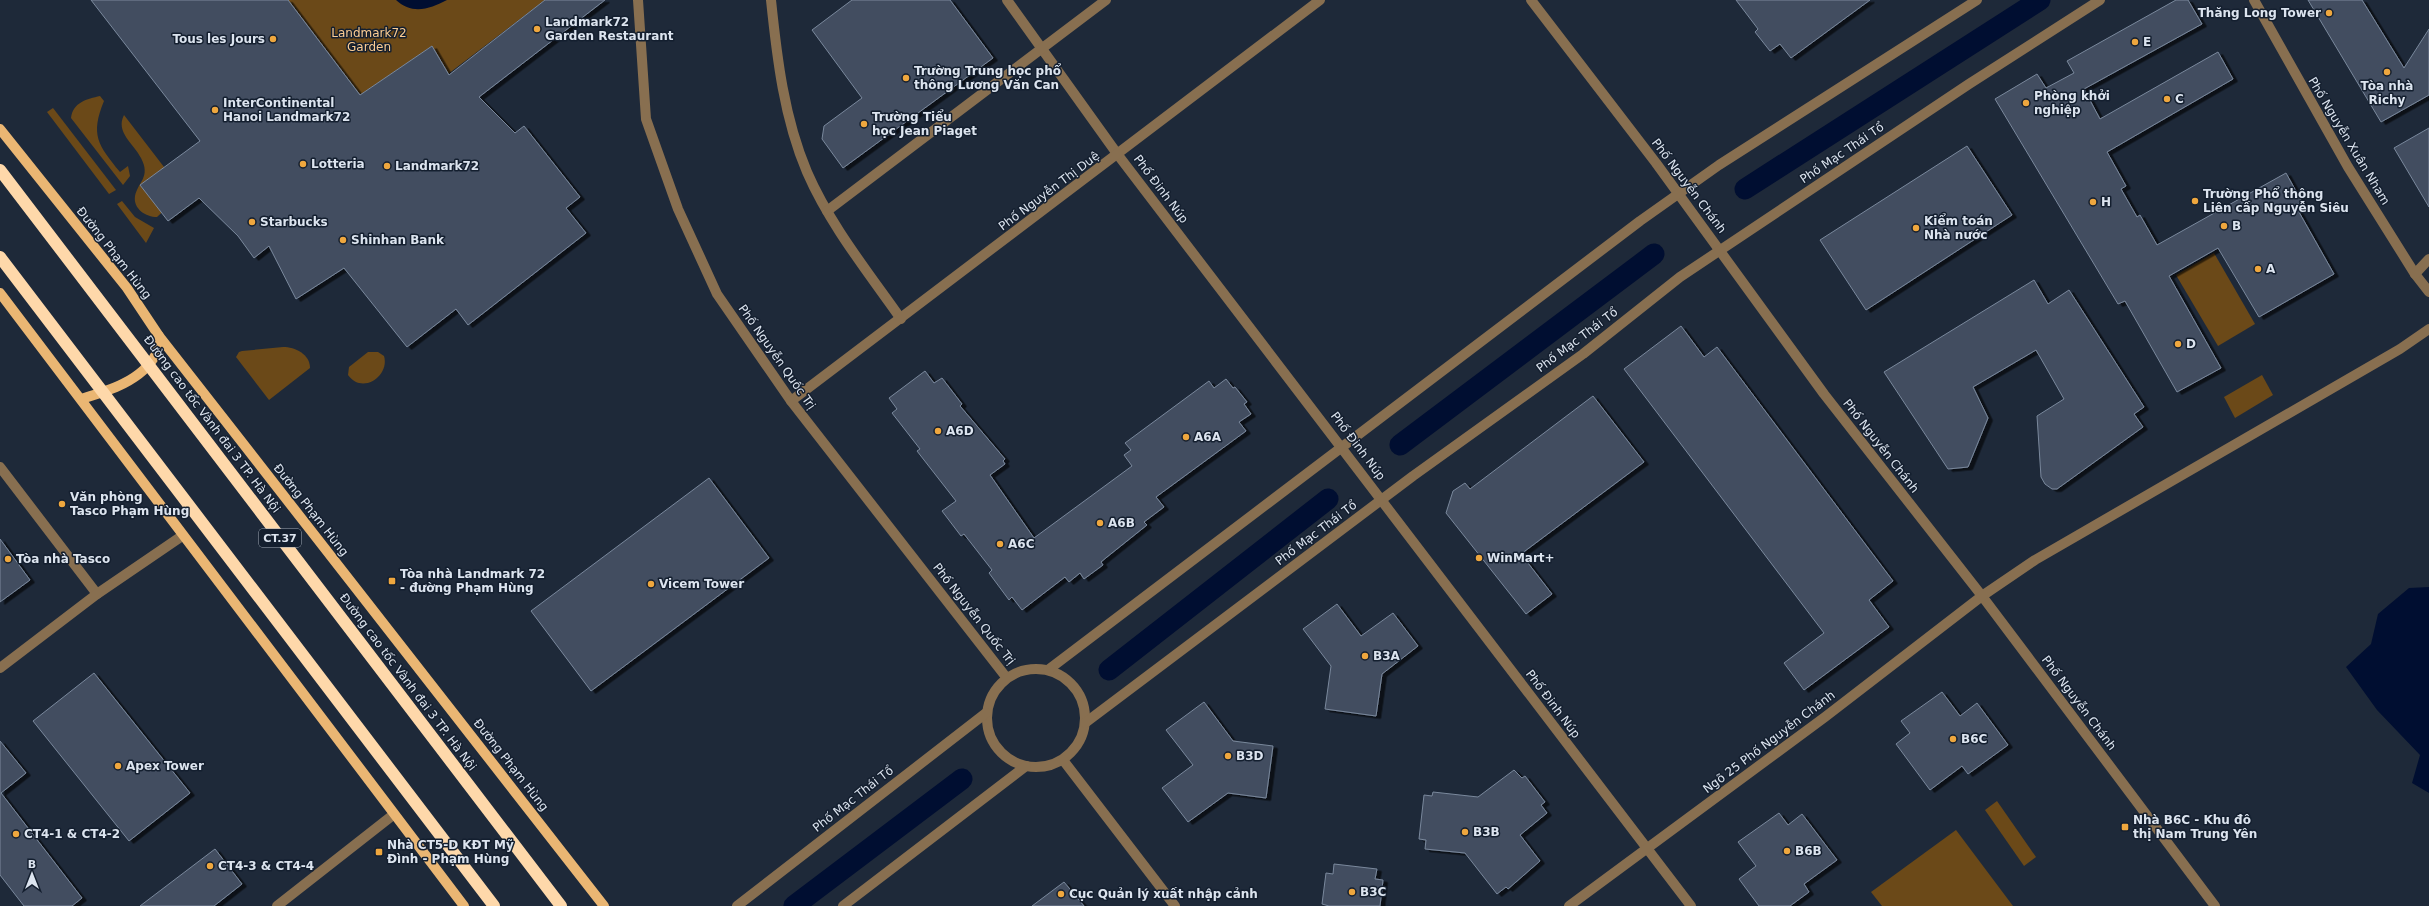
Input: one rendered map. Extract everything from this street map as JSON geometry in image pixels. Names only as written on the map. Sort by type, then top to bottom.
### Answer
[{"type":"highway","name":"Đường cao tốc Vành đai 3 TP. Hà Nội","points":[[0,170],[561,906]]},
{"type":"highway","points":[[0,257],[494,906]]},
{"type":"main road","name":"Đường Phạm Hùng","points":[[0,129],[127,288],[159,336],[604,906]]},
{"type":"main road","points":[[0,293],[393,815],[464,906]]},
{"type":"main road","points":[[81,399],[108,392],[144,370],[156,354],[159,336]]},
{"type":"street","name":"Phố Nguyễn Quốc Trị","points":[[638,0],[646,119],[678,209],[717,294],[791,401],[1006,677]]},
{"type":"street","points":[[771,0],[780,72],[791,122],[808,173],[828,211],[901,319]]},
{"type":"street","name":"Phố Đinh Núp","points":[[1007,0],[1118,155],[1382,499],[1691,906]]},
{"type":"street","points":[[828,211],[1106,0]]},
{"type":"street","name":"Phố Nguyễn Thị Duệ","points":[[791,401],[1118,155],[1320,0]]},
{"type":"street","name":"Phố Nguyễn Chánh","points":[[1531,0],[1679,194],[1824,394],[1982,596],[2214,906]]},
{"type":"street","points":[[1048,670],[1719,165],[1977,0]]},
{"type":"street","name":"Phố Mạc Thái Tổ","points":[[1085,723],[1382,499],[1583,354],[1680,277],[1969,84],[2100,0]]},
{"type":"street","name":"Phố Nguyễn Xuân Nham","points":[[2254,0],[2344,160],[2415,274],[2429,292]]},
{"type":"street","points":[[2415,274],[2429,259]]},
{"type":"street","name":"Ngõ 25 Phố Nguyễn Chánh","points":[[1569,906],[1825,717],[1982,596],[2035,560],[2400,349],[2429,329]]},
{"type":"street","points":[[0,467],[97,594]]},
{"type":"street","points":[[0,668],[97,594],[182,536]]},
{"type":"street","points":[[1038,668],[1048,670],[1067,679],[1077,689],[1083,702],[1085,723],[1078,745],[1062,760],[1048,766],[1026,766],[1009,760],[996,747],[987,731],[986,713],[989,699],[996,687],[1006,677],[1021,670],[1038,668]]},
{"type":"street","name":"Phố Mạc Thái Tổ","points":[[737,906],[986,713]]},
{"type":"street","points":[[1062,760],[1175,906]]},
{"type":"street","points":[[843,906],[1026,766]]},
{"type":"street","points":[[277,906],[393,815]]},
{"type":"green space","name":"Landmark72 Garden","points":[[288,0],[545,0],[448,74],[432,46],[360,95]]},
{"type":"green space","points":[[100,96],[104,101],[98,123],[98,139],[106,154],[120,172],[128,166],[130,176],[123,185],[71,118],[75,108],[81,102]]},
{"type":"green space","points":[[53,108],[116,190],[109,194],[47,112]]},
{"type":"green space","points":[[124,115],[174,180],[171,204],[157,217],[145,214],[136,205],[135,196],[143,179],[145,170],[141,158],[126,138],[122,127]]},
{"type":"green space","points":[[122,201],[135,217],[154,228],[146,243],[117,204]]},
{"type":"green space","points":[[2214,253],[2255,324],[2218,346],[2176,275]]},
{"type":"green space","points":[[283,347],[292,348],[305,355],[310,368],[269,400],[236,357],[239,352],[242,351]]},
{"type":"green space","points":[[368,352],[378,352],[384,356],[385,363],[383,370],[379,376],[367,383],[354,381],[348,375],[349,367]]},
{"type":"green space","points":[[2262,375],[2273,395],[2235,418],[2224,397]]},
{"type":"green space","points":[[1997,801],[2036,857],[2024,866],[1985,810]]},
{"type":"green space","points":[[1956,830],[2013,906],[1882,906],[1871,892]]},
{"type":"water","points":[[396,0],[447,0],[428,8],[415,9],[408,8]]},
{"type":"water","points":[[2429,587],[2429,793],[2412,783],[2420,755],[2377,710],[2346,667],[2371,644],[2378,614],[2409,588]]},
{"type":"building","name":"Landmark72","points":[[91,0],[288,0],[360,95],[432,46],[449,75],[545,0],[605,0],[479,97],[515,133],[524,126],[580,197],[566,208],[586,233],[468,325],[456,309],[407,347],[344,268],[296,299],[269,246],[254,258],[238,236],[199,198],[168,221],[140,185],[200,141]]},
{"type":"building","name":"Trường Tiểu học Jean Piaget","points":[[852,0],[950,0],[993,58],[843,168],[822,139],[824,126],[862,98],[812,30]]},
{"type":"building","points":[[1736,0],[1870,0],[1791,58],[1780,44],[1770,51],[1755,32],[1758,29]]},
{"type":"building","points":[[2176,0],[2188,0],[2202,24],[2084,89],[2100,119],[2218,52],[2233,79],[2107,152],[2126,186],[2121,189],[2137,217],[2140,215],[2157,245],[2286,173],[2302,202],[2295,205],[2334,274],[2259,317],[2218,248],[2169,276],[2221,368],[2177,392],[2125,301],[2118,304],[1995,99],[2037,74],[2046,88],[2074,73],[2067,61]]},
{"type":"building","name":"Tòa nhà Richy","points":[[2308,0],[2362,0],[2404,68],[2429,29],[2429,95],[2381,122]]},
{"type":"building","points":[[2429,128],[2429,207],[2394,148]]},
{"type":"building","name":"Kiểm toán Nhà nước","points":[[1967,146],[2012,215],[1866,310],[1820,240]]},
{"type":"building","points":[[2034,280],[2048,304],[2069,290],[2144,407],[2134,414],[2143,427],[2057,489],[2052,489],[2045,484],[2041,477],[2037,416],[2064,399],[2036,350],[1973,387],[1988,418],[1968,467],[1948,469],[1884,372]]},
{"type":"building","points":[[1681,326],[1704,357],[1717,347],[1893,581],[1869,600],[1889,627],[1804,690],[1784,663],[1824,633],[1624,369]]},
{"type":"building","points":[[925,371],[934,383],[942,378],[962,404],[960,406],[1005,459],[1003,461],[1005,464],[990,475],[1034,538],[1132,466],[1124,455],[1131,450],[1125,443],[1209,381],[1214,388],[1226,379],[1233,388],[1235,387],[1247,402],[1244,404],[1251,414],[1239,422],[1246,431],[1156,497],[1164,507],[1144,522],[1147,525],[1101,562],[1103,565],[1084,579],[1080,573],[1069,582],[1065,577],[1022,610],[1012,597],[1009,600],[989,573],[992,570],[964,534],[961,536],[942,511],[956,501],[917,451],[920,449],[892,413],[897,409],[889,398]]},
{"type":"building","points":[[1593,396],[1644,462],[1521,554],[1552,594],[1526,614],[1446,513],[1453,491],[1465,483],[1470,489]]},
{"type":"building","name":"Vicem Tower","points":[[709,478],[769,558],[591,691],[531,611]]},
{"type":"building","name":"Tòa nhà Tasco","points":[[0,539],[30,580],[0,602]]},
{"type":"building","name":"B3A","points":[[1337,604],[1361,636],[1393,613],[1418,646],[1382,674],[1376,716],[1325,709],[1331,666],[1303,629]]},
{"type":"building","name":"Apex Tower","points":[[94,673],[190,793],[129,841],[33,721]]},
{"type":"building","name":"B6C","points":[[1942,692],[1960,716],[1977,703],[2008,745],[1968,774],[1962,766],[1930,790],[1896,744],[1910,733],[1901,721]]},
{"type":"building","name":"B3D","points":[[1204,702],[1233,741],[1273,746],[1266,798],[1228,793],[1188,822],[1162,788],[1193,765],[1166,730]]},
{"type":"building","name":"CT4-1 & CT4-2","points":[[0,741],[26,773],[1,793],[82,898],[72,906],[24,906],[0,875]]},
{"type":"building","name":"B3B","points":[[1514,770],[1522,778],[1525,776],[1545,802],[1541,805],[1547,813],[1520,835],[1540,861],[1508,889],[1506,887],[1497,894],[1465,853],[1425,849],[1426,840],[1419,839],[1424,795],[1432,796],[1433,792],[1478,797]]},
{"type":"building","name":"B6B","points":[[1779,813],[1788,825],[1802,814],[1837,860],[1804,884],[1809,892],[1790,906],[1759,906],[1739,879],[1756,866],[1738,842]]},
{"type":"building","name":"CT4-3 & CT4-4","points":[[215,849],[242,884],[214,906],[140,906]]},
{"type":"building","name":"B3C","points":[[1334,864],[1377,869],[1375,879],[1383,880],[1380,906],[1329,906],[1322,904],[1326,873],[1333,874]]},
{"type":"building","name":"Cục Quản lý xuất nhập cảnh","points":[[1064,882],[1084,906],[1032,906]]},
{"type":"waterway","points":[[1745,189],[2040,0]]},
{"type":"waterway","points":[[1400,445],[1654,254]]},
{"type":"waterway","points":[[1109,670],[1328,499]]},
{"type":"waterway","points":[[794,906],[962,779]]},
{"type":"place","name":"Thăng Long Tower","points":[[2329,13]]},
{"type":"place","name":"Landmark72 Garden Restaurant","points":[[537,29]]},
{"type":"place","name":"Tous les Jours","points":[[273,39]]},
{"type":"place","name":"E","points":[[2135,42]]},
{"type":"place","name":"Tòa nhà Richy","points":[[2387,72]]},
{"type":"place","name":"Trường Trung học phổ thông Lương Văn Can","points":[[906,78]]},
{"type":"place","name":"C","points":[[2167,99]]},
{"type":"place","name":"Phòng khởi nghiệp","points":[[2026,103]]},
{"type":"place","name":"InterContinental Hanoi Landmark72","points":[[215,110]]},
{"type":"place","name":"Trường Tiểu học Jean Piaget","points":[[864,124]]},
{"type":"place","name":"Lotteria","points":[[303,164]]},
{"type":"place","name":"Landmark72","points":[[387,166]]},
{"type":"place","name":"Trường Phổ thông Liên cấp Nguyễn Siêu","points":[[2195,201]]},
{"type":"place","name":"H","points":[[2093,202]]},
{"type":"place","name":"Starbucks","points":[[252,222]]},
{"type":"place","name":"B","points":[[2224,226]]},
{"type":"place","name":"Kiểm toán Nhà nước","points":[[1916,228]]},
{"type":"place","name":"Shinhan Bank","points":[[343,240]]},
{"type":"place","name":"A","points":[[2258,269]]},
{"type":"place","name":"D","points":[[2178,344]]},
{"type":"place","name":"A6D","points":[[938,431]]},
{"type":"place","name":"A6A","points":[[1186,437]]},
{"type":"place","name":"Văn phòng Tasco Phạm Hùng","points":[[62,504]]},
{"type":"place","name":"A6B","points":[[1100,523]]},
{"type":"place","name":"A6C","points":[[1000,544]]},
{"type":"place","name":"WinMart+","points":[[1479,558]]},
{"type":"place","name":"Tòa nhà Tasco","points":[[8,559]]},
{"type":"place","name":"Tòa nhà Landmark 72 - đường Phạm Hùng","points":[[392,581]]},
{"type":"place","name":"Vicem Tower","points":[[651,584]]},
{"type":"place","name":"B3A","points":[[1365,656]]},
{"type":"place","name":"B6C","points":[[1953,739]]},
{"type":"place","name":"B3D","points":[[1228,756]]},
{"type":"place","name":"Apex Tower","points":[[118,766]]},
{"type":"place","name":"Nhà B6C - Khu đô thị Nam Trung Yên","points":[[2125,827]]},
{"type":"place","name":"B3B","points":[[1465,832]]},
{"type":"place","name":"CT4-1 & CT4-2","points":[[16,834]]},
{"type":"place","name":"B6B","points":[[1787,851]]},
{"type":"place","name":"Nhà CT5-D KĐT Mỹ Đình - Phạm Hùng","points":[[379,852]]},
{"type":"place","name":"CT4-3 & CT4-4","points":[[210,866]]},
{"type":"place","name":"B3C","points":[[1352,892]]},
{"type":"place","name":"Cục Quản lý xuất nhập cảnh","points":[[1061,894]]}]
